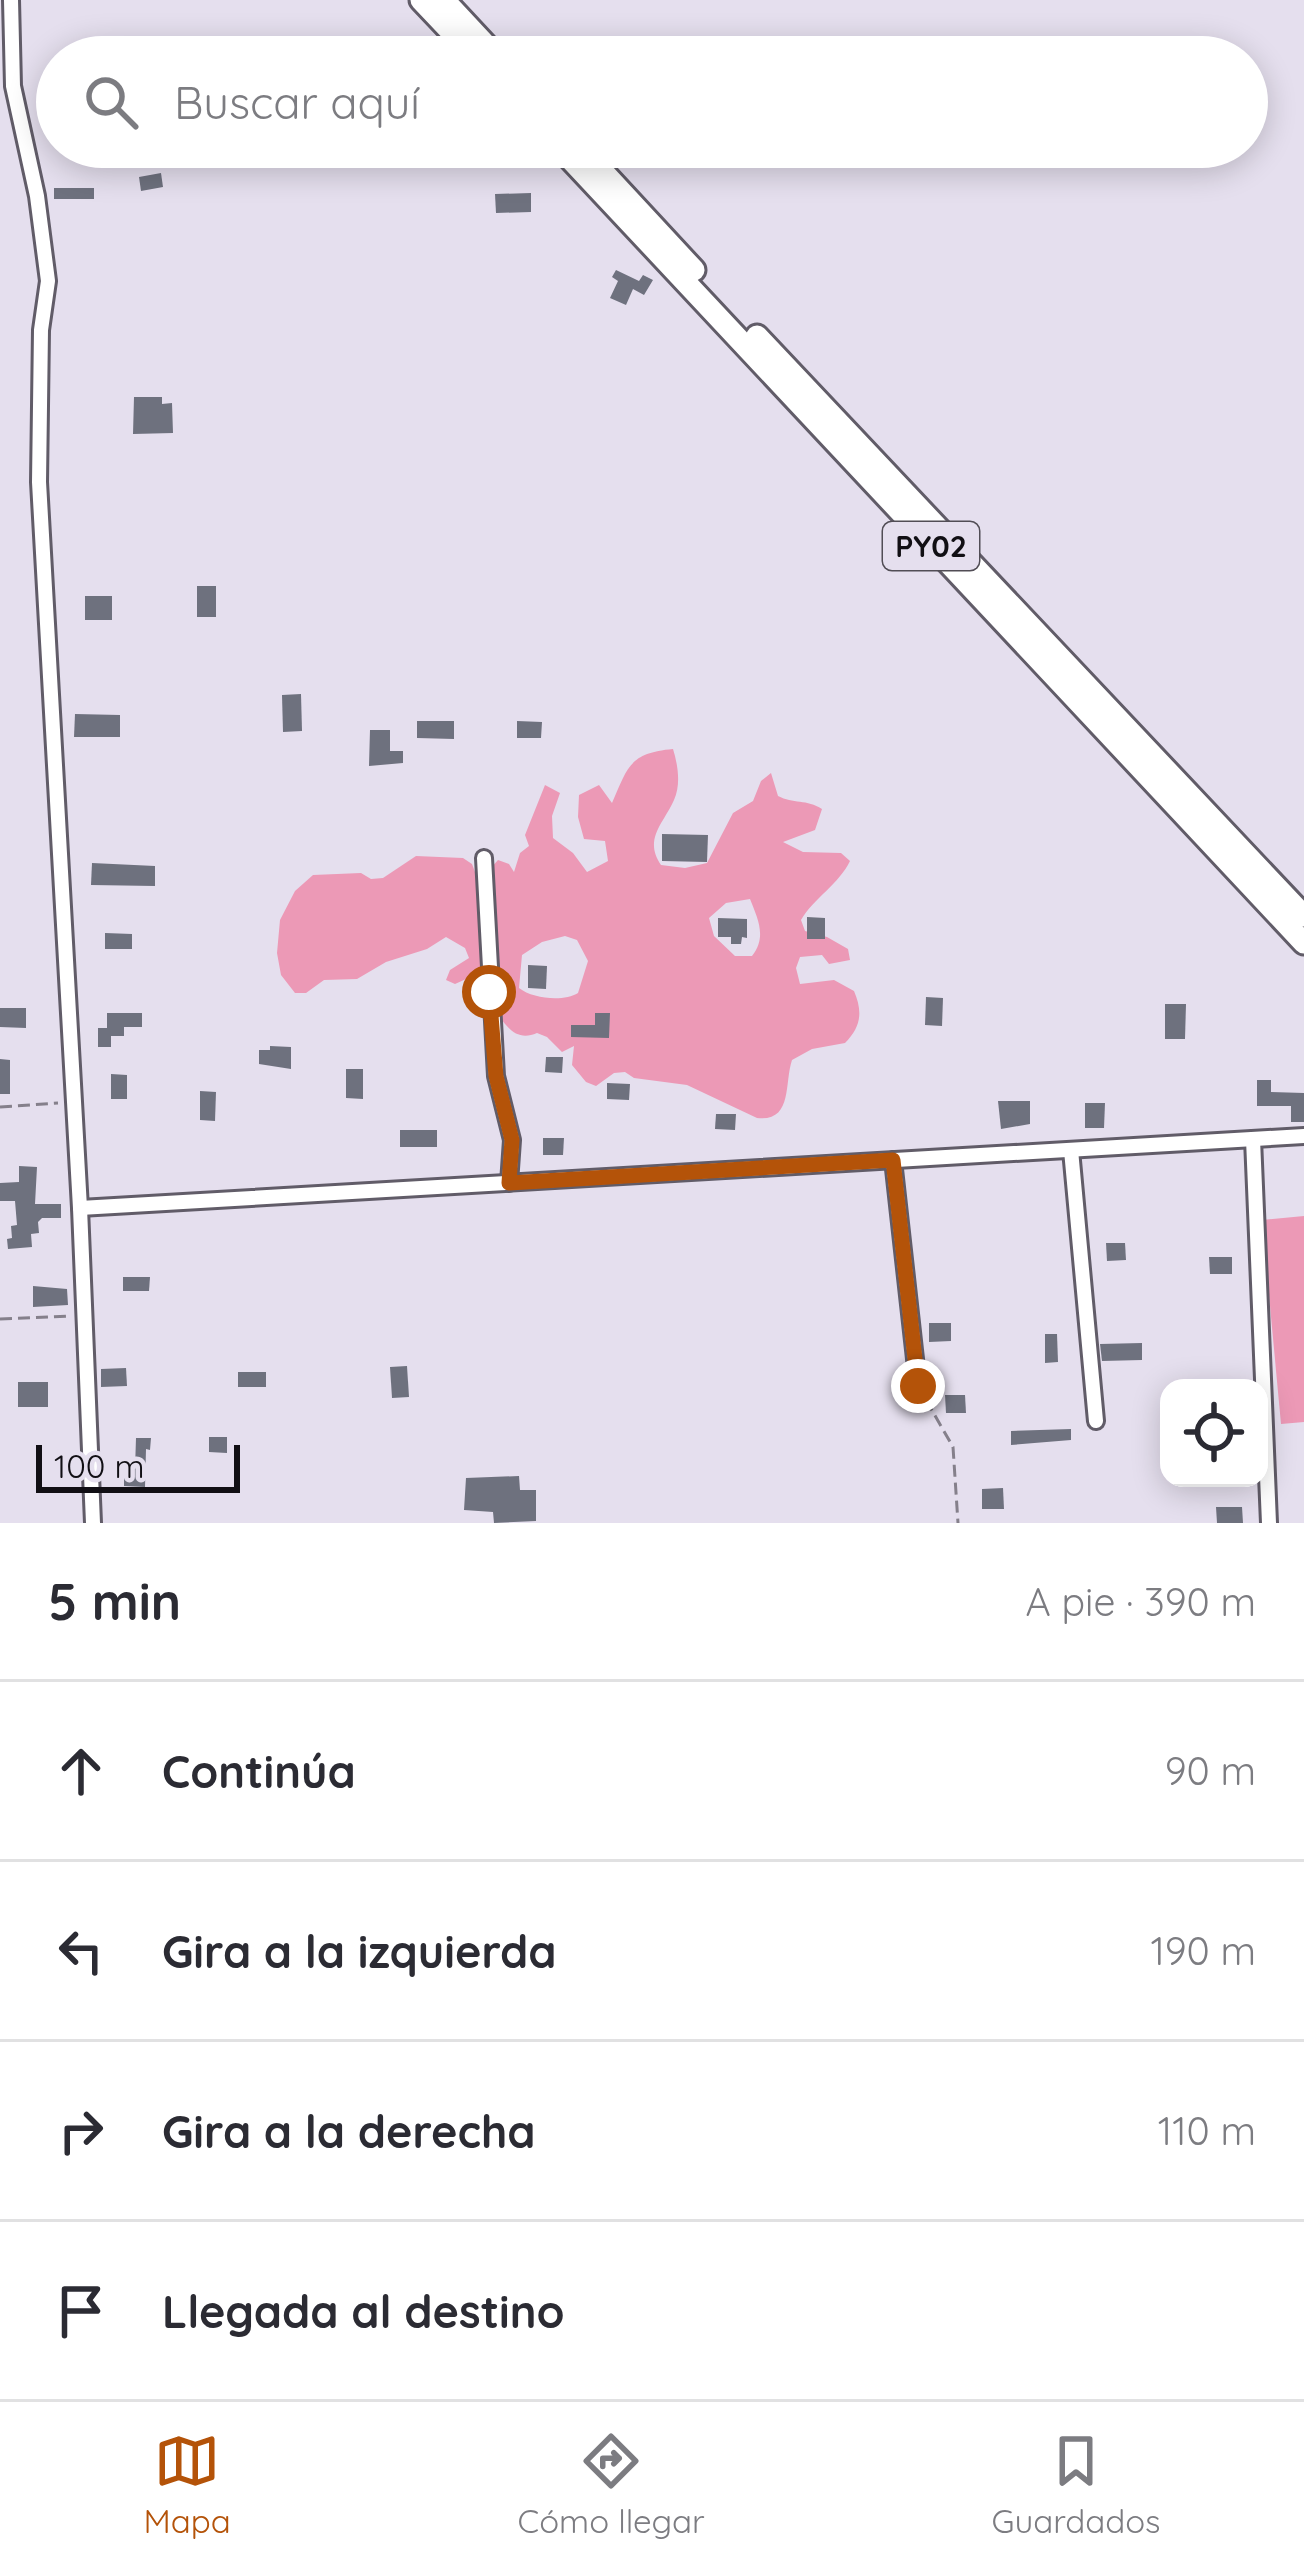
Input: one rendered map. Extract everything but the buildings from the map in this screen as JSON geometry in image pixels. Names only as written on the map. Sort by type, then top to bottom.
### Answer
[{"type":"highway","points":[[421,0],[455,36]]},
{"type":"highway","points":[[444,0],[477,36]]},
{"type":"highway","name":"PY02","points":[[579,168],[1304,944]]},
{"type":"highway","name":"PY02","points":[[600,168],[1304,916]]},
{"type":"street","points":[[11,0],[13,86],[37,196],[48,281],[41,330],[39,482],[93,1523]]},
{"type":"street","points":[[484,858],[496,1076],[512,1140],[509,1183]]},
{"type":"street","points":[[80,1208],[1304,1136]]},
{"type":"street","points":[[1252,1139],[1269,1523]]},
{"type":"street","points":[[1071,1150],[1096,1421]]},
{"type":"street","points":[[893,1160],[918,1386]]},
{"type":"path","points":[[0,1107],[74,1102]]},
{"type":"path","points":[[0,1319],[85,1315]]},
{"type":"path","points":[[918,1386],[953,1447],[958,1523]]},
{"type":"shaded area","points":[[673,749],[676,794],[654,847],[661,865],[685,868],[707,863],[733,813],[753,801],[761,781],[771,773],[778,796],[822,809],[815,830],[783,842],[803,852],[841,853],[850,861],[801,920],[805,931],[848,949],[850,960],[829,964],[822,955],[800,957],[796,968],[800,984],[834,980],[854,991],[859,1006],[857,1025],[845,1043],[812,1049],[792,1060],[785,1099],[777,1114],[757,1118],[687,1085],[634,1078],[625,1072],[614,1073],[596,1086],[586,1082],[572,1065],[574,1046],[562,1052],[547,1037],[521,1035],[508,1028],[489,1000],[492,979],[475,975],[455,984],[446,980],[450,970],[469,958],[465,948],[446,937],[357,979],[324,980],[306,993],[295,993],[281,975],[280,920],[295,891],[313,875],[361,873],[371,879],[383,878],[416,856],[463,858],[472,864],[491,915],[496,895],[485,891],[490,869],[498,860],[514,872],[520,853],[529,846],[525,835],[545,785],[560,793],[552,816],[553,838],[587,872],[608,861],[605,841],[584,839],[579,795],[599,785],[612,803],[632,764],[647,754]],"holes":[[[750,899],[760,928],[759,942],[752,956],[735,956],[714,936],[709,918],[726,903]],[[565,936],[577,940],[588,961],[578,993],[548,998],[519,988],[522,955],[542,942]]]},
{"type":"shaded area","points":[[1304,1216],[1304,1422],[1281,1424],[1262,1220]]},
{"type":"route","points":[[489,992],[496,1076],[512,1140],[509,1183],[893,1160],[918,1386]]}]
